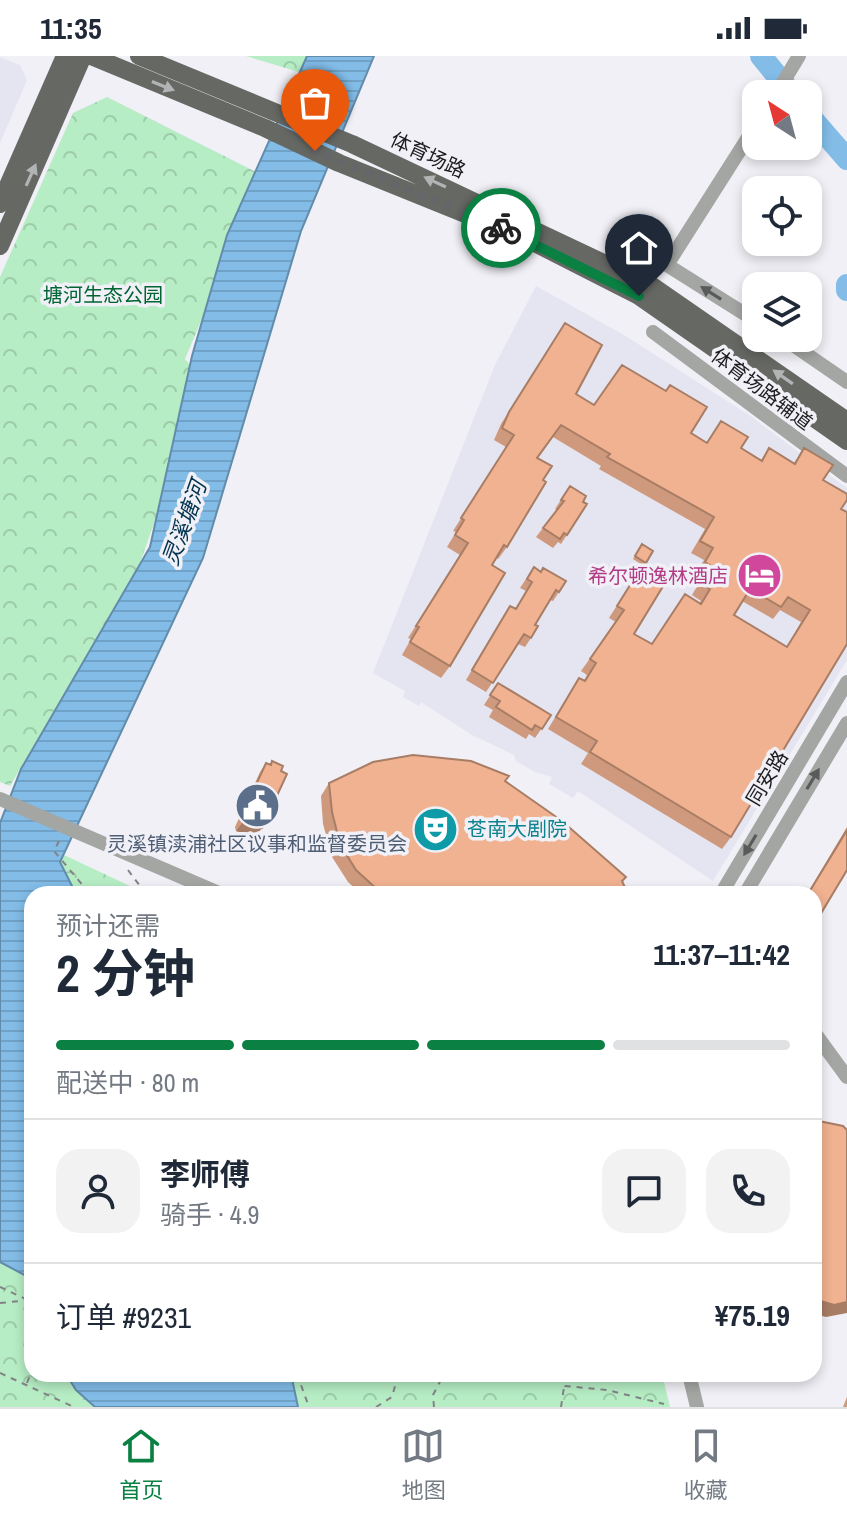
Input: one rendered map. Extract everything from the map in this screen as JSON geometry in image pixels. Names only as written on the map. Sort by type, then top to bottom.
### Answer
[{"type":"main road","points":[[0,204],[65,56]]},
{"type":"main road","points":[[0,246],[83,56]]},
{"type":"main road","points":[[91,56],[269,120]]},
{"type":"main road","name":"体育场路","points":[[139,56],[269,120],[339,163],[525,238],[639,296],[847,441]]},
{"type":"main road","name":"体育场路","points":[[269,120],[352,144],[652,286],[847,421]]},
{"type":"street","points":[[784,80],[796,61]]},
{"type":"street","points":[[742,147],[667,265],[742,312]]},
{"type":"street","name":"体育场路辅道","points":[[653,332],[847,476]]},
{"type":"street","points":[[803,352],[847,382]]},
{"type":"street","name":"同安路","points":[[726,886],[847,682]]},
{"type":"street","name":"同安路","points":[[750,886],[847,723]]},
{"type":"street","points":[[0,799],[203,886]]},
{"type":"street","points":[[822,1043],[847,1077]]},
{"type":"street","points":[[691,1382],[697,1407]]},
{"type":"path","points":[[65,827],[54,851],[83,886]]},
{"type":"path","points":[[118,849],[138,886]]},
{"type":"path","points":[[0,1287],[24,1298]]},
{"type":"path","points":[[0,1303],[24,1301]]},
{"type":"path","points":[[0,1373],[74,1407]]},
{"type":"path","points":[[300,1382],[309,1407]]},
{"type":"path","points":[[376,1407],[392,1397],[396,1382]]},
{"type":"path","points":[[434,1407],[433,1395],[440,1382]]},
{"type":"path","points":[[561,1407],[564,1382]]},
{"type":"path","points":[[565,1386],[607,1390],[664,1404],[661,1407]]},
{"type":"shaded area","points":[[0,57],[20,65],[27,80],[0,143]]},
{"type":"shaded area","name":"希尔顿逸林酒店","points":[[536,286],[624,335],[749,415],[847,488],[847,660],[713,881],[578,791],[573,798],[549,784],[552,777],[535,772],[516,761],[514,755],[472,735],[421,702],[419,706],[403,697],[405,691],[373,673],[495,365]]},
{"type":"green space","points":[[246,56],[307,56],[299,72]]},
{"type":"green space","name":"塘河生态公园","points":[[107,97],[262,175],[185,359],[204,382],[140,563],[10,786],[0,782],[0,277],[73,113]]},
{"type":"green space","points":[[0,825],[130,886],[24,886],[24,1382],[664,1382],[670,1407],[0,1407]]},
{"type":"water","name":"灵溪塘河","points":[[307,56],[374,56],[301,231],[203,558],[60,862],[72,886],[24,886],[24,1275],[0,1262],[0,823],[21,769],[150,547],[192,356],[227,235]]},
{"type":"water","points":[[71,1382],[293,1382],[298,1407],[95,1407]]},
{"type":"building","name":"希尔顿逸林酒店","points":[[565,323],[602,345],[576,394],[594,405],[622,365],[666,391],[670,385],[707,407],[691,433],[707,443],[721,421],[748,437],[741,448],[762,461],[769,448],[795,464],[804,448],[833,465],[823,480],[847,494],[841,509],[847,512],[847,644],[731,837],[590,752],[597,741],[556,717],[579,678],[585,681],[596,663],[590,659],[624,610],[617,606],[637,574],[642,577],[646,572],[665,583],[634,634],[652,644],[685,594],[701,604],[710,589],[700,583],[711,566],[705,562],[713,548],[700,541],[714,517],[607,457],[610,454],[561,425],[537,458],[552,466],[543,480],[546,482],[507,547],[504,545],[492,565],[505,573],[450,666],[410,642],[419,627],[416,626],[468,543],[455,535],[464,520],[461,518],[514,435],[502,428]],"holes":[[[750,589],[781,607],[788,597],[810,610],[787,647],[734,615]]]},
{"type":"building","name":"希尔顿逸林酒店","points":[[570,486],[586,496],[583,502],[587,504],[567,535],[564,533],[560,539],[543,528],[564,501],[561,500]]},
{"type":"building","name":"希尔顿逸林酒店","points":[[642,544],[653,551],[646,563],[635,556]]},
{"type":"building","points":[[534,567],[541,572],[543,568],[566,581],[559,592],[556,590],[535,625],[538,626],[531,638],[524,634],[493,683],[472,670],[510,606],[516,609],[532,582],[527,579]]},
{"type":"building","points":[[498,683],[551,715],[542,729],[535,725],[532,730],[496,707],[500,701],[490,695]]},
{"type":"building","name":"苍南大剧院","points":[[413,755],[471,761],[509,776],[505,781],[562,821],[626,877],[622,881],[624,886],[373,886],[356,870],[340,844],[329,783],[373,762]]},
{"type":"building","name":"灵溪镇渎浦社区议事和监督委员会","points":[[272,761],[283,766],[281,771],[287,774],[262,828],[243,822],[241,818],[266,763],[271,765]]},
{"type":"building","points":[[847,830],[847,870],[822,912],[822,886],[813,886]]},
{"type":"building","points":[[822,1122],[843,1126],[847,1130],[847,1302],[834,1305],[822,1301]]},
{"type":"waterway","points":[[761,56],[781,80]]},
{"type":"waterway","points":[[822,130],[847,159]]},
{"type":"waterway","points":[[847,285],[847,290]]},
{"type":"way so far","points":[[315,151],[501,228]]},
{"type":"place","name":"希尔顿逸林酒店","points":[[759,576]]},
{"type":"place","name":"灵溪镇渎浦社区议事和监督委员会","points":[[257,805]]},
{"type":"place","name":"苍南大剧院","points":[[436,829]]},
{"type":"route","points":[[501,228],[639,296]]}]
